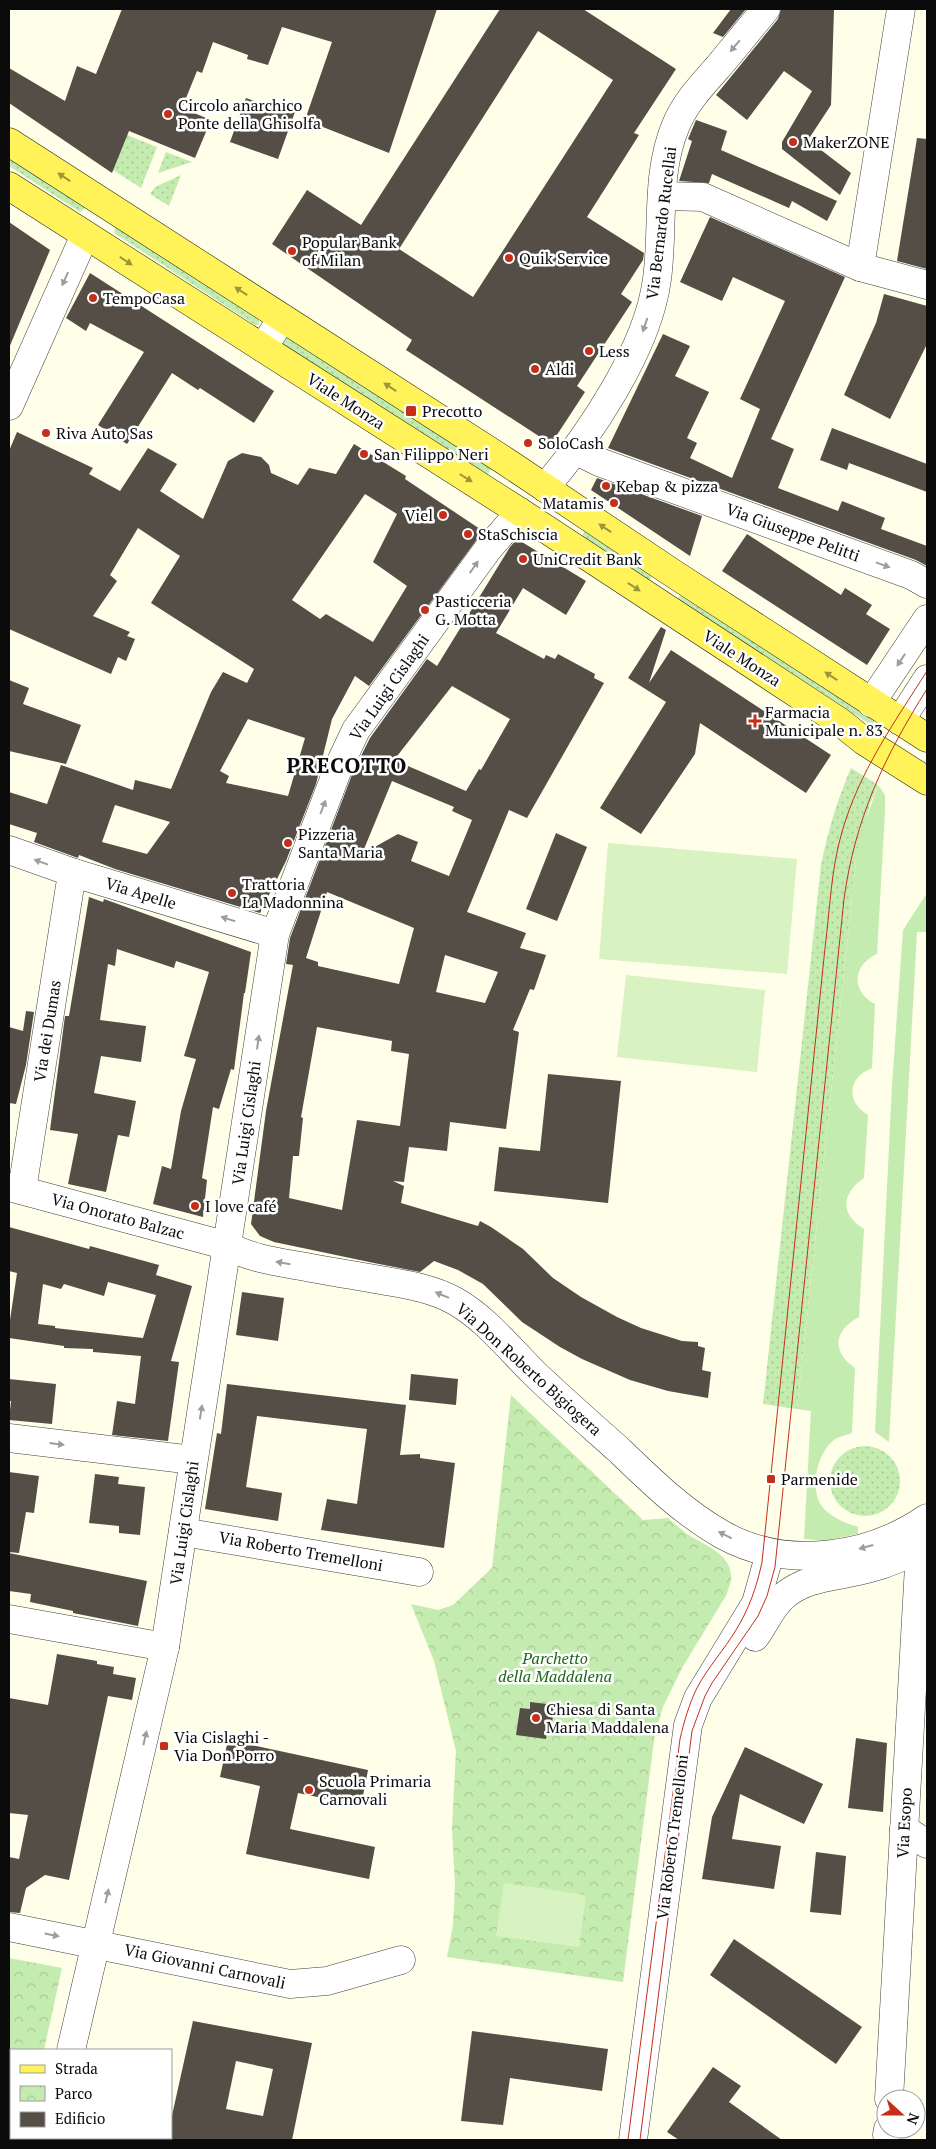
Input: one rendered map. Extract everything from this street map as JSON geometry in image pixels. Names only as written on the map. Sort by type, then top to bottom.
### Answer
[{"type":"main road","name":"Viale Monza","points":[[9,142],[546,488],[872,703],[926,735]]},
{"type":"main road","name":"Viale Monza","points":[[9,186],[520,512],[927,781]]},
{"type":"main road","points":[[85,234],[105,204]]},
{"type":"main road","points":[[520,512],[546,488]]},
{"type":"main road","points":[[905,766],[926,735]]},
{"type":"street","name":"Via Bernardo Rucellai","points":[[546,488],[575,450],[627,367],[647,320],[657,279],[662,196],[670,145],[676,124],[684,110],[766,9]]},
{"type":"street","points":[[860,267],[901,9]]},
{"type":"street","points":[[662,196],[703,198],[860,267],[927,285]]},
{"type":"street","points":[[9,406],[85,234]]},
{"type":"street","points":[[263,348],[282,318]]},
{"type":"street","name":"Via Giuseppe Pelitti","points":[[575,450],[599,462],[917,577],[927,584]]},
{"type":"street","name":"Via Luigi Cislaghi","points":[[71,2049],[165,1647],[275,934],[339,766],[356,730],[488,549],[520,512]]},
{"type":"street","points":[[657,602],[674,574]]},
{"type":"street","points":[[872,703],[927,619]]},
{"type":"street","points":[[900,721],[927,679]]},
{"type":"street","name":"Via Apelle","points":[[9,850],[74,873],[275,934]]},
{"type":"street","name":"Via dei Dumas","points":[[15,1188],[68,896],[74,873]]},
{"type":"street","name":"Via Onorato Balzac","points":[[15,1188],[228,1246]]},
{"type":"street","name":"Via Don Roberto Bigiogera","points":[[228,1246],[263,1260],[423,1288],[457,1302],[479,1318],[536,1374],[677,1504],[725,1536],[770,1553]]},
{"type":"street","points":[[9,1438],[193,1460]]},
{"type":"street","name":"Via Roberto Tremelloni","points":[[183,1532],[419,1572]]},
{"type":"street","points":[[770,1553],[808,1556],[841,1553],[921,1534]]},
{"type":"street","points":[[698,1698],[715,1676],[752,1641],[778,1602],[798,1586],[814,1580],[886,1564],[921,1534]]},
{"type":"street","name":"Via Esopo","points":[[890,2089],[921,1534]]},
{"type":"street","name":"Via Roberto Tremelloni","points":[[633,2140],[682,1758],[688,1725],[698,1698],[748,1617],[758,1596],[770,1553]]},
{"type":"street","points":[[9,1618],[165,1647]]},
{"type":"street","points":[[904,1829],[927,1844]]},
{"type":"street","name":"Via Giovanni Carnovali","points":[[9,1927],[290,1984],[327,1980],[401,1960]]},
{"type":"green space","points":[[127,135],[157,147],[141,188],[113,170]]},
{"type":"green space","points":[[166,152],[192,162],[158,173]]},
{"type":"green space","points":[[9,156],[84,205],[85,208],[80,212],[9,166]]},
{"type":"green space","points":[[181,175],[169,206],[150,194],[155,187]]},
{"type":"green space","points":[[115,228],[118,228],[259,319],[259,325],[255,325],[114,233]]},
{"type":"green space","points":[[288,337],[491,469],[487,475],[283,344],[283,338]]},
{"type":"green space","points":[[585,530],[651,573],[650,580],[647,580],[582,536]]},
{"type":"green space","points":[[683,593],[876,718],[871,725],[679,601],[678,598]]},
{"type":"green space","points":[[851,768],[878,785],[870,804],[856,860],[797,1409],[763,1404],[821,865],[833,816]]},
{"type":"green space","points":[[878,785],[885,795],[885,812],[877,954],[863,965],[859,971],[858,979],[858,986],[862,993],[875,1004],[872,1068],[858,1078],[852,1090],[856,1104],[868,1115],[864,1178],[851,1190],[846,1204],[850,1217],[864,1229],[859,1317],[844,1328],[839,1341],[842,1355],[855,1368],[852,1433],[837,1438],[830,1443],[820,1459],[816,1479],[817,1497],[824,1509],[832,1516],[858,1527],[858,1534],[824,1541],[804,1539],[811,1411],[797,1409],[856,860],[859,840]]},
{"type":"green space","points":[[608,843],[797,859],[787,974],[599,959]]},
{"type":"green space","points":[[927,893],[927,932],[917,932],[889,1442],[875,1432],[892,1085],[903,930]]},
{"type":"green space","points":[[626,975],[765,990],[757,1072],[617,1057]]},
{"type":"green space","name":"Parchetto della Maddalena","points":[[511,1395],[643,1520],[668,1518],[687,1534],[721,1555],[729,1567],[731,1575],[727,1594],[682,1668],[663,1707],[655,1733],[623,1982],[447,1957],[453,1925],[455,1885],[452,1828],[456,1751],[434,1661],[411,1604],[438,1610],[453,1605],[492,1568]]},
{"type":"green space","points":[[872,1446],[885,1452],[894,1461],[898,1467],[900,1481],[898,1495],[890,1506],[879,1514],[858,1516],[851,1514],[840,1506],[832,1495],[830,1474],[832,1467],[840,1456],[851,1448]]},
{"type":"green space","points":[[504,1883],[586,1895],[579,1947],[496,1936]]},
{"type":"green space","points":[[9,1958],[62,1968],[44,2049],[10,2049],[9,2134]]},
{"type":"building","points":[[122,9],[437,9],[389,153],[305,120],[332,42],[282,27],[268,65],[247,59],[248,55],[213,42],[202,73],[197,71],[182,108],[211,120],[195,158],[129,131],[112,173],[9,103],[9,68],[65,101],[77,66],[96,74]]},
{"type":"building","points":[[500,9],[583,9],[676,69],[634,133],[639,135],[587,217],[644,253],[643,260],[621,294],[632,302],[577,386],[585,392],[551,444],[406,350],[412,340],[272,244],[307,190],[361,225]],"holes":[[[538,31],[613,80],[473,297],[399,249]]]},
{"type":"building","points":[[731,9],[746,9],[723,37],[713,33]]},
{"type":"building","points":[[781,9],[834,9],[831,105],[808,140],[851,173],[840,195],[782,149],[782,142],[812,91],[784,71],[747,120],[716,95],[778,19]]},
{"type":"building","points":[[246,98],[275,109],[277,102],[296,109],[278,159],[230,142]]},
{"type":"building","points":[[696,120],[727,131],[721,150],[837,201],[827,221],[792,201],[789,208],[712,174],[709,183],[679,181],[692,141],[688,139]]},
{"type":"building","points":[[917,138],[927,139],[927,269],[897,261]]},
{"type":"building","points":[[710,217],[845,277],[771,439],[794,449],[778,488],[838,511],[842,501],[885,518],[881,529],[927,546],[927,566],[916,560],[608,448],[663,334],[690,346],[675,376],[709,392],[687,438],[697,443],[690,458],[732,478],[760,409],[740,399],[785,301],[733,277],[722,301],[680,282]]},
{"type":"building","points":[[9,222],[50,250],[9,348]]},
{"type":"building","points":[[90,273],[274,391],[254,423],[200,388],[198,390],[172,373],[127,444],[98,425],[144,352],[90,323],[86,331],[66,318]]},
{"type":"building","points":[[884,294],[927,306],[927,344],[890,419],[844,395],[876,323]]},
{"type":"building","points":[[832,428],[927,464],[927,492],[849,463],[847,470],[820,460]]},
{"type":"building","points":[[17,432],[93,468],[89,474],[120,491],[148,448],[177,464],[160,491],[203,519],[228,461],[242,453],[261,457],[269,465],[271,473],[298,485],[309,468],[336,474],[354,444],[406,476],[405,479],[483,531],[369,686],[355,676],[332,719],[316,784],[286,861],[260,913],[115,869],[79,855],[78,858],[34,842],[37,833],[9,824],[9,792],[47,804],[61,765],[133,790],[135,780],[171,789],[211,692],[223,672],[247,683],[254,669],[151,603],[180,556],[138,528],[110,575],[117,581],[93,616],[130,632],[127,636],[135,639],[126,661],[118,657],[111,674],[9,629],[9,451]],"holes":[[[365,494],[397,514],[373,562],[407,586],[373,642],[326,614],[320,619],[292,600]],[[248,719],[305,738],[288,796],[226,783],[229,776],[220,771]],[[115,805],[170,822],[147,854],[102,842]]]},
{"type":"building","points":[[597,478],[702,516],[690,556],[591,490]]},
{"type":"building","points":[[747,534],[841,595],[845,588],[872,605],[866,614],[890,629],[867,665],[722,571]]},
{"type":"building","points":[[517,539],[586,581],[566,615],[523,588],[496,633],[544,659],[546,655],[555,659],[558,654],[595,674],[594,678],[604,683],[527,818],[509,810],[467,912],[526,933],[520,948],[546,955],[534,990],[530,989],[513,1030],[519,1032],[506,1129],[450,1122],[447,1151],[409,1147],[404,1182],[393,1181],[404,1186],[401,1203],[478,1226],[480,1221],[523,1249],[553,1278],[581,1297],[617,1317],[641,1328],[682,1341],[698,1342],[698,1346],[705,1348],[702,1370],[711,1372],[708,1398],[668,1391],[630,1380],[582,1359],[522,1322],[483,1284],[458,1270],[434,1261],[420,1272],[274,1242],[260,1236],[251,1224],[266,1111],[293,965],[286,964],[290,938],[353,772],[370,738],[427,659],[437,666],[510,547]],"holes":[[[452,686],[510,719],[481,770],[479,769],[466,791],[394,760]],[[392,781],[454,807],[452,811],[472,820],[449,876],[411,861],[418,842],[398,834],[362,854]],[[327,892],[414,928],[399,984],[318,966],[318,962],[306,958]],[[445,955],[498,972],[485,1003],[436,992]],[[317,1027],[392,1041],[391,1051],[409,1054],[400,1126],[357,1120],[342,1210],[289,1198],[293,1156],[299,1156],[303,1118],[301,1117]]]},
{"type":"building","points":[[661,627],[666,630],[649,683],[671,650],[831,755],[806,793],[700,723],[695,754],[641,834],[600,808],[666,702],[628,678]]},
{"type":"building","points":[[9,680],[29,688],[23,704],[81,725],[66,764],[9,751]]},
{"type":"building","points":[[556,833],[587,847],[557,921],[526,909]]},
{"type":"building","points":[[89,897],[103,902],[104,899],[251,952],[234,1070],[231,1069],[219,1109],[213,1107],[202,1178],[207,1180],[203,1217],[153,1204],[162,1166],[171,1169],[181,1111],[196,1059],[184,1056],[209,972],[176,961],[174,968],[117,949],[115,966],[108,964],[100,1020],[146,1026],[141,1062],[101,1056],[94,1093],[136,1101],[129,1137],[118,1135],[106,1192],[68,1184],[78,1134],[50,1130],[65,1016],[69,1016]]},
{"type":"building","points":[[26,1011],[34,1012],[26,1065],[16,1104],[9,1103],[9,1027],[23,1031]]},
{"type":"building","points":[[548,1074],[621,1081],[608,1203],[494,1191],[499,1147],[540,1151]]},
{"type":"building","points":[[9,1227],[89,1249],[90,1246],[159,1265],[156,1275],[192,1286],[171,1361],[179,1362],[168,1441],[112,1435],[117,1401],[135,1404],[141,1356],[93,1352],[93,1349],[64,1348],[64,1346],[9,1338],[9,1320],[17,1273],[9,1271]],"holes":[[[108,1282],[156,1295],[143,1338],[55,1328],[55,1326],[38,1324],[43,1284],[61,1289],[64,1284],[104,1296]]]},
{"type":"building","points":[[242,1292],[284,1298],[278,1341],[236,1335]]},
{"type":"building","points":[[411,1374],[458,1379],[456,1405],[409,1400]]},
{"type":"building","points":[[9,1379],[56,1384],[52,1424],[9,1420],[11,1401],[9,1401]]},
{"type":"building","points":[[227,1384],[406,1405],[400,1455],[420,1454],[420,1458],[455,1463],[444,1548],[321,1530],[327,1499],[357,1504],[367,1429],[257,1416],[246,1487],[282,1493],[278,1521],[205,1509],[217,1433],[221,1434]]},
{"type":"building","points":[[9,1472],[39,1476],[34,1513],[26,1512],[19,1553],[9,1552]]},
{"type":"building","points":[[95,1474],[119,1477],[118,1484],[145,1487],[140,1535],[119,1533],[119,1526],[89,1523]]},
{"type":"building","points":[[9,1553],[147,1581],[138,1626],[30,1602],[31,1594],[9,1591]]},
{"type":"building","points":[[57,1654],[97,1661],[97,1664],[114,1667],[113,1674],[136,1678],[132,1700],[108,1696],[69,1880],[45,1875],[26,1888],[20,1913],[9,1912],[9,1857],[19,1859],[28,1815],[9,1813],[9,1698],[48,1705]]},
{"type":"building","name":"Chiesa di Santa Maria Maddalena","points":[[530,1702],[555,1705],[551,1728],[548,1727],[546,1739],[516,1735],[520,1708],[530,1709]]},
{"type":"building","points":[[856,1738],[887,1743],[883,1812],[848,1808]]},
{"type":"building","points":[[228,1740],[368,1770],[361,1806],[298,1793],[290,1829],[375,1847],[369,1879],[246,1854],[260,1786],[220,1777]]},
{"type":"building","points":[[745,1747],[823,1784],[804,1824],[740,1794],[732,1839],[781,1846],[774,1889],[702,1879],[712,1817]]},
{"type":"building","points":[[816,1852],[846,1856],[841,1915],[810,1912]]},
{"type":"building","points":[[734,1939],[862,2027],[836,2064],[710,1975]]},
{"type":"building","points":[[193,2021],[312,2043],[292,2140],[171,2140],[172,2116]],"holes":[[[236,2061],[273,2069],[263,2116],[226,2109]]]},
{"type":"building","points":[[472,2031],[608,2049],[602,2091],[510,2078],[503,2125],[461,2121]]},
{"type":"building","points":[[713,2067],[741,2086],[729,2102],[782,2140],[679,2140],[667,2132]]},
{"type":"tram line","points":[[628,2140],[680,1739],[687,1713],[697,1688],[741,1622],[749,1606],[762,1562],[835,860],[849,810],[868,768],[927,671]]},
{"type":"tram line","points":[[640,2140],[692,1731],[712,1683],[758,1616],[767,1596],[775,1567],[844,899],[849,870],[864,815],[885,764],[897,739],[927,689]]},
{"type":"place","name":"Circolo anarchico Ponte della Ghisolfa","points":[[168,114]]},
{"type":"place","name":"MakerZONE","points":[[793,142]]},
{"type":"place","name":"Popular Bank of Milan","points":[[292,251]]},
{"type":"place","name":"Quik Service","points":[[509,258]]},
{"type":"place","name":"TempoCasa","points":[[93,298]]},
{"type":"place","name":"Less","points":[[589,351]]},
{"type":"place","name":"Aldi","points":[[535,369]]},
{"type":"place","name":"Precotto","points":[[411,411]]},
{"type":"place","name":"Riva Auto Sas","points":[[46,433]]},
{"type":"place","name":"SoloCash","points":[[528,443]]},
{"type":"place","name":"San Filippo Neri","points":[[364,454]]},
{"type":"place","name":"Kebap & pizza","points":[[606,486]]},
{"type":"place","name":"Matamis","points":[[614,503]]},
{"type":"place","name":"Viel","points":[[443,515]]},
{"type":"place","name":"StaSchiscia","points":[[468,534]]},
{"type":"place","name":"UniCredit Bank","points":[[523,559]]},
{"type":"place","name":"Pasticceria G. Motta","points":[[425,610]]},
{"type":"place","name":"Farmacia Municipale n. 83","points":[[755,721]]},
{"type":"place","name":"Pizzeria Santa Maria","points":[[288,843]]},
{"type":"place","name":"Trattoria La Madonnina","points":[[232,893]]},
{"type":"place","name":"I love café","points":[[195,1206]]},
{"type":"place","name":"Parmenide","points":[[771,1479]]},
{"type":"place","name":"Chiesa di Santa Maria Maddalena","points":[[536,1718]]},
{"type":"place","name":"Via Cislaghi - Via Don Porro","points":[[164,1746]]},
{"type":"place","name":"Scuola Primaria Carnovali","points":[[309,1790]]},
{"type":"district","name":"PRECOTTO","points":[[347,766]]}]
